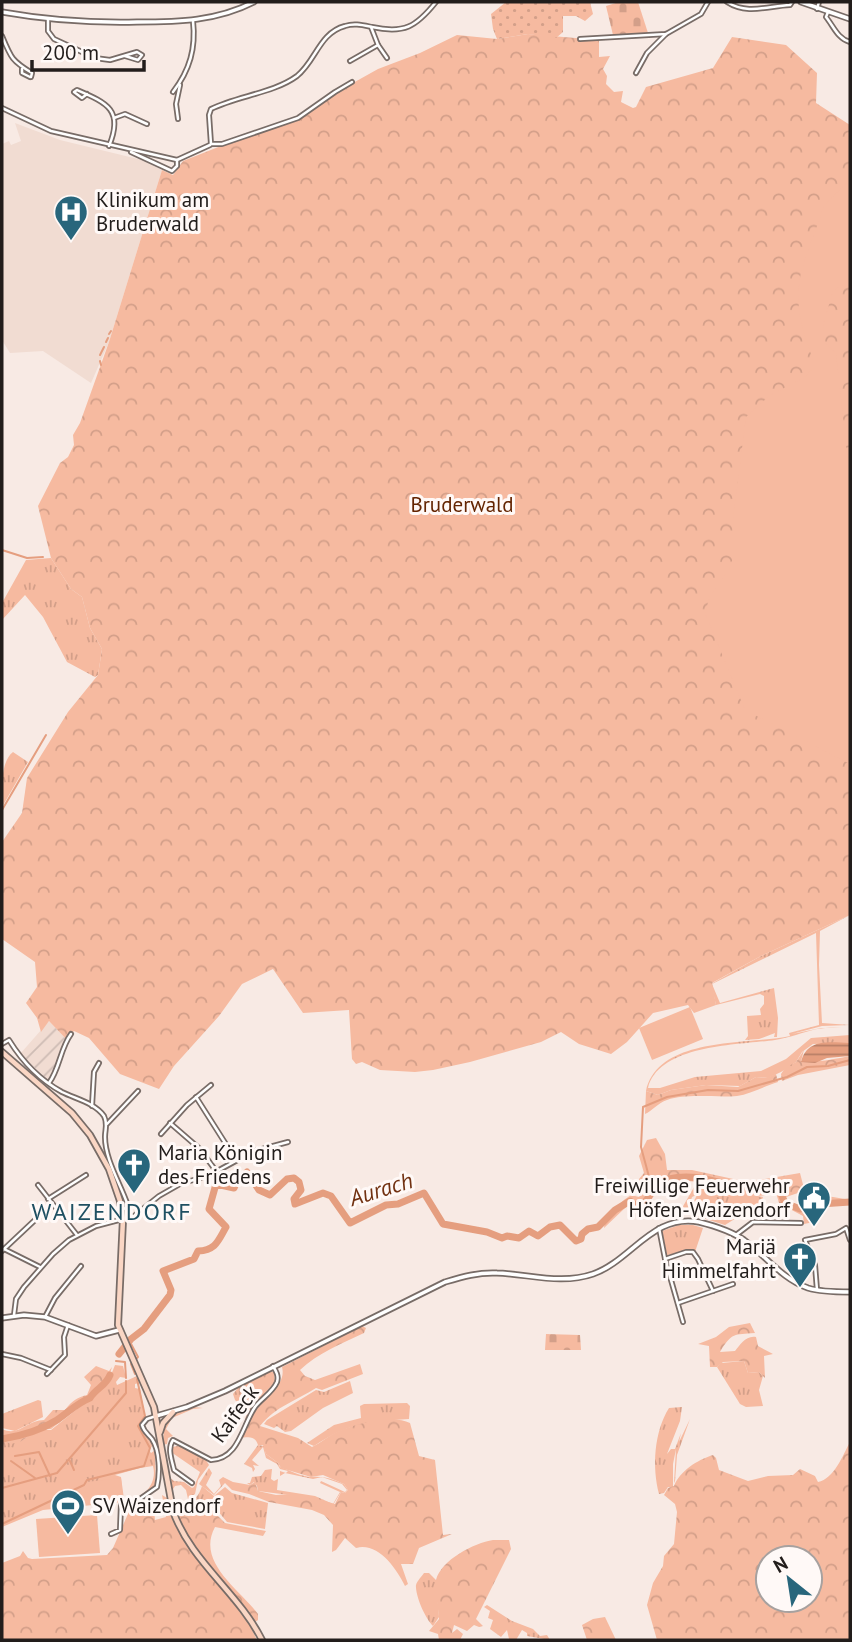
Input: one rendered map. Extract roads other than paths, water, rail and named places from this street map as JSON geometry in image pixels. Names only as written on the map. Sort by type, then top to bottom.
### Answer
[{"type":"main road","points":[[2,1052],[65,1106],[84,1127],[108,1168],[123,1219],[117,1317],[119,1330],[138,1368],[156,1416],[167,1489],[179,1528],[195,1554],[239,1603],[262,1640]]},
{"type":"main road","points":[[160,1436],[163,1423],[173,1412]]},
{"type":"street","points":[[2,12],[48,20],[105,23],[193,21],[221,16],[254,2]]},
{"type":"street","points":[[211,144],[211,109],[292,79],[304,69],[323,41],[335,29],[352,25],[402,30],[418,22],[436,2]]},
{"type":"street","points":[[636,73],[647,53],[666,34],[701,14],[708,2]]},
{"type":"street","points":[[727,2],[753,10],[790,5],[792,2]]},
{"type":"street","points":[[800,2],[850,19]]},
{"type":"street","points":[[817,9],[820,2]]},
{"type":"street","points":[[828,12],[826,17],[841,38],[850,42]]},
{"type":"street","points":[[48,20],[51,35],[60,43],[101,60],[125,56]]},
{"type":"street","points":[[178,119],[176,104],[180,83],[192,55],[193,21]]},
{"type":"street","points":[[371,27],[387,58]]},
{"type":"street","points":[[580,39],[666,34]]},
{"type":"street","points":[[2,39],[12,59],[22,69]]},
{"type":"street","points":[[350,61],[378,45]]},
{"type":"street","points":[[2,108],[49,130],[177,160],[211,144],[222,144],[295,119],[352,82]]},
{"type":"street","points":[[173,92],[180,83]]},
{"type":"street","points":[[87,94],[104,102],[114,118],[115,129],[109,146]]},
{"type":"street","points":[[114,118],[125,114],[147,124]]},
{"type":"street","points":[[125,149],[171,171],[177,166],[177,160]]},
{"type":"street","points":[[49,1083],[71,1034]]},
{"type":"street","points":[[2,1044],[9,1040],[24,1062],[49,1083],[101,1112],[107,1124]]},
{"type":"street","points":[[92,1106],[94,1072],[99,1063]]},
{"type":"street","points":[[160,1134],[195,1097],[211,1085]]},
{"type":"street","points":[[122,1210],[127,1205],[104,1135],[107,1124],[138,1091]]},
{"type":"street","points":[[195,1097],[236,1160]]},
{"type":"street","points":[[170,1123],[200,1149],[217,1172]]},
{"type":"street","points":[[14,1315],[16,1299],[40,1267],[77,1235],[105,1223],[138,1214],[172,1188],[217,1172],[254,1152],[288,1142]]},
{"type":"street","points":[[48,1199],[86,1175]]},
{"type":"street","points":[[38,1185],[77,1235]]},
{"type":"street","points":[[40,1267],[3,1250],[51,1204]]},
{"type":"street","points":[[111,1534],[120,1530],[121,1504],[137,1501],[157,1487],[157,1452],[152,1438],[142,1425],[147,1419],[173,1412],[225,1391],[445,1282],[484,1273],[557,1279],[585,1276],[615,1262],[657,1229],[688,1221],[715,1226],[736,1235],[783,1274],[805,1287],[850,1292]]},
{"type":"street","points":[[736,1235],[753,1222],[801,1223]]},
{"type":"street","points":[[817,1290],[815,1265],[805,1240],[836,1234],[846,1228],[850,1240]]},
{"type":"street","points":[[657,1229],[683,1322]]},
{"type":"street","points":[[665,1259],[693,1252],[713,1291]]},
{"type":"street","points":[[45,1317],[55,1298],[81,1266]]},
{"type":"street","points":[[678,1303],[733,1284]]},
{"type":"street","points":[[2,1318],[14,1315],[45,1317],[96,1336],[119,1330]]},
{"type":"street","points":[[47,1374],[65,1355],[64,1337],[68,1325]]},
{"type":"street","points":[[2,1354],[51,1370]]},
{"type":"street","name":"Kaifeck","points":[[192,1483],[174,1470],[170,1443],[173,1440],[179,1441],[211,1460],[221,1459],[229,1454],[253,1411],[276,1382],[277,1375],[273,1366]]},
{"type":"waterway","points":[[106,342],[108,338]]},
{"type":"waterway","points":[[100,355],[104,347]]},
{"type":"waterway","points":[[100,361],[101,365]]},
{"type":"waterway","points":[[2,550],[27,558],[43,557]]},
{"type":"waterway","points":[[2,810],[46,735]]},
{"type":"waterway","points":[[652,1188],[641,1147],[643,1107],[667,1097],[708,1090],[738,1091],[787,1077],[807,1067],[828,1066],[850,1060]]},
{"type":"waterway","name":"Aurach","points":[[119,1354],[131,1339],[144,1329],[170,1295],[171,1290],[163,1271],[194,1259],[198,1251],[213,1247],[221,1237],[226,1227],[209,1209],[216,1184],[234,1188],[247,1172],[259,1190],[270,1195],[287,1179],[294,1178],[299,1182],[301,1190],[294,1199],[295,1204],[323,1193],[331,1196],[350,1223],[386,1205],[398,1204],[424,1193],[443,1224],[487,1232],[502,1238],[519,1238],[529,1231],[538,1236],[550,1227],[560,1225],[576,1241],[581,1239],[588,1229],[598,1227],[615,1210],[630,1201],[637,1207],[642,1204],[663,1181],[683,1177],[750,1189],[778,1187],[785,1203],[800,1209],[806,1205],[850,1202]]},
{"type":"waterway","points":[[129,1340],[138,1357],[131,1364],[135,1374]]},
{"type":"waterway","points":[[116,1361],[125,1362],[126,1378]]},
{"type":"waterway","name":"Aurach","points":[[2,1439],[31,1432],[57,1420],[90,1398],[110,1375]]},
{"type":"waterway","points":[[2,1524],[84,1485],[87,1480],[144,1466],[150,1448],[138,1426],[145,1416],[137,1379]]},
{"type":"waterway","points":[[2,1488],[57,1473],[126,1393],[126,1381]]},
{"type":"waterway","points":[[15,1456],[39,1452],[50,1476]]},
{"type":"waterway","points":[[11,1461],[35,1478]]},
{"type":"waterway","points":[[70,1461],[74,1470]]},
{"type":"place","name":"Klinikum am Bruderwald","points":[[71,242]]},
{"type":"place","name":"Maria Königin des Friedens","points":[[134,1195]]},
{"type":"place","name":"Freiwillige Feuerwehr Höfen-Waizendorf","points":[[814,1228]]},
{"type":"place","name":"Mariä Himmelfahrt","points":[[800,1289]]},
{"type":"place","name":"SV Waizendorf","points":[[68,1536]]},
{"type":"district","name":"WAIZENDORF","points":[[112,1212]]},
{"type":"park label","name":"Bruderwald","points":[[462,505]]}]
